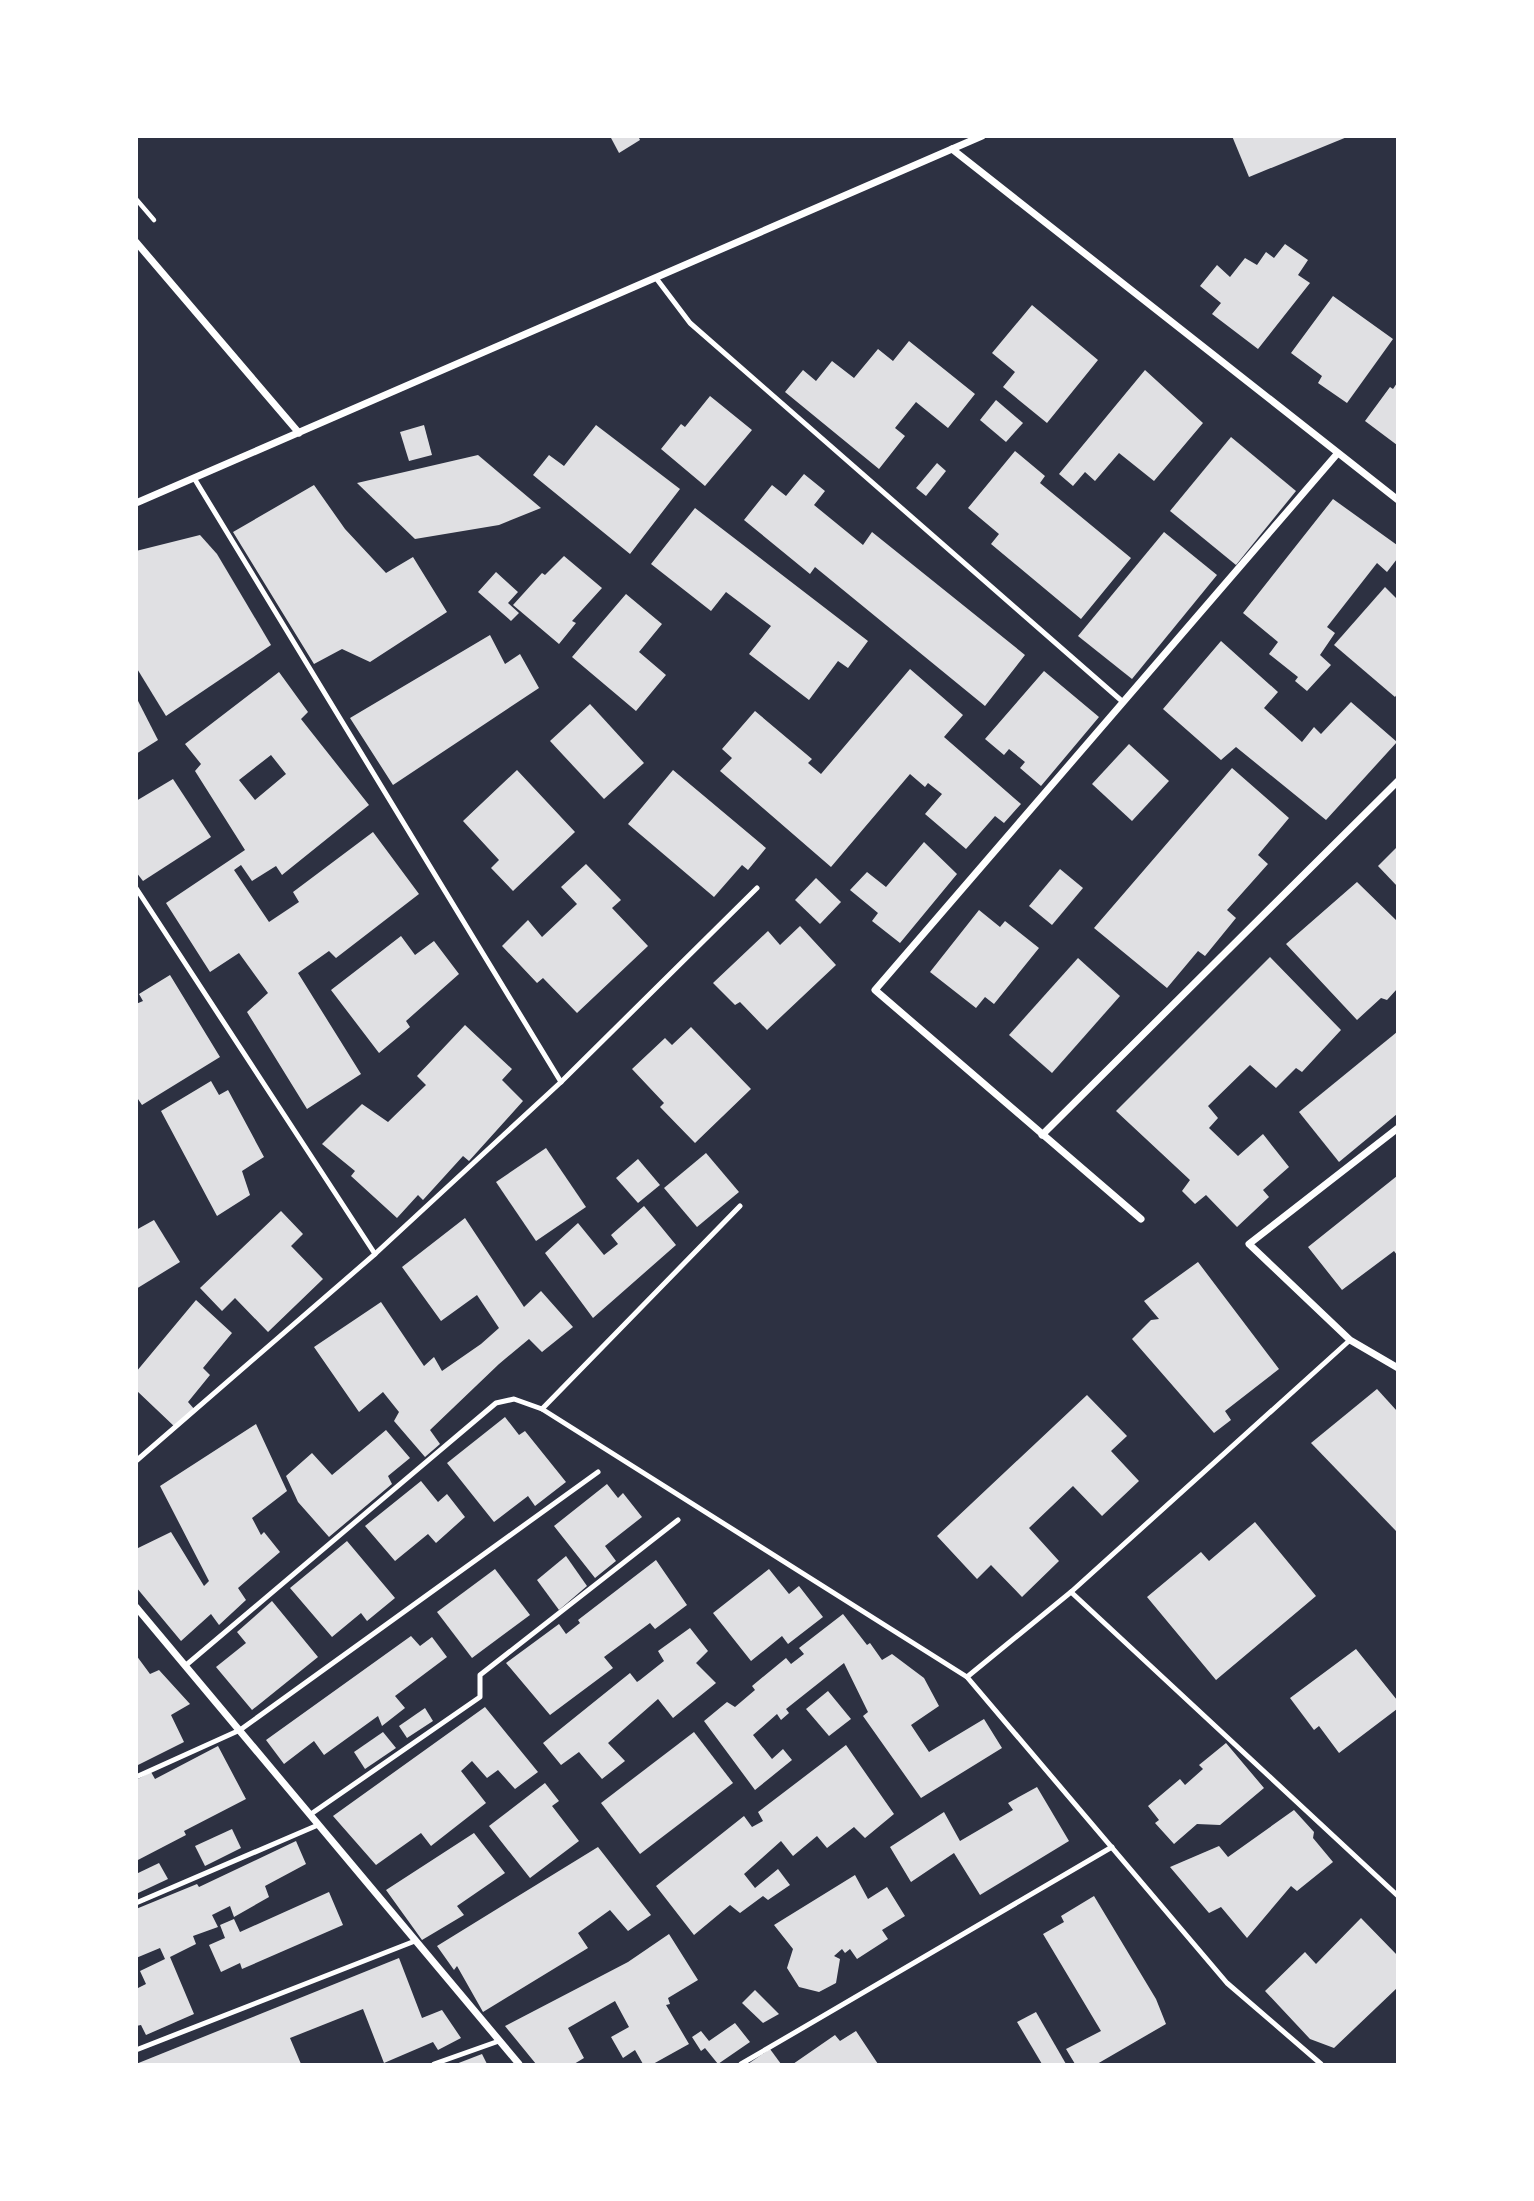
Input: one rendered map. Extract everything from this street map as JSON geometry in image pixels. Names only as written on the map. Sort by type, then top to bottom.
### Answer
[{"type":"street","points":[[136,503],[982,136]]},
{"type":"street","points":[[952,149],[1398,500]]},
{"type":"street","points":[[136,242],[299,433]]},
{"type":"street","points":[[1140,1219],[875,990],[1338,454]]},
{"type":"street","points":[[1042,1135],[1398,781]]},
{"type":"street","points":[[1398,1128],[1250,1244],[1350,1340],[1398,1368]]},
{"type":"street","points":[[136,1607],[519,2064]]},
{"type":"lane","points":[[656,278],[690,324],[1123,702]]},
{"type":"lane","points":[[194,478],[561,1082]]},
{"type":"lane","points":[[136,888],[375,1254]]},
{"type":"lane","points":[[136,1461],[375,1254],[561,1082],[757,888]]},
{"type":"lane","points":[[541,1409],[740,1206]]},
{"type":"lane","points":[[967,1676],[1071,1592],[1350,1340]]},
{"type":"lane","points":[[185,1666],[496,1403],[514,1399],[541,1409],[967,1676],[1227,1983],[1321,2064]]},
{"type":"lane","points":[[136,1777],[240,1730],[598,1472]]},
{"type":"lane","points":[[311,1814],[480,1696],[480,1675],[678,1520]]},
{"type":"lane","points":[[1071,1592],[1398,1896]]},
{"type":"lane","points":[[136,1903],[318,1825]]},
{"type":"lane","points":[[741,2064],[1112,1847]]},
{"type":"lane","points":[[136,2050],[415,1941]]},
{"type":"lane","points":[[434,2064],[499,2041]]},
{"type":"building","points":[[610,136],[638,136],[640,140],[619,153]]},
{"type":"building","points":[[1232,136],[1347,136],[1347,137],[1249,177]]},
{"type":"building","points":[[1285,244],[1308,260],[1298,275],[1310,283],[1258,349],[1212,314],[1221,303],[1200,286],[1217,265],[1230,277],[1245,258],[1257,265],[1266,252],[1274,258]]},
{"type":"building","points":[[1333,296],[1393,339],[1347,403],[1318,383],[1322,376],[1291,353]]},
{"type":"building","points":[[1032,305],[1098,360],[1047,423],[1003,387],[1015,372],[992,353]]},
{"type":"building","points":[[909,341],[975,394],[948,428],[916,402],[895,428],[905,436],[879,469],[785,392],[803,370],[816,381],[832,361],[854,378],[878,349],[893,361]]},
{"type":"building","points":[[1145,370],[1203,423],[1154,481],[1119,453],[1095,481],[1085,472],[1073,486],[1059,474]]},
{"type":"building","points":[[1397,383],[1397,445],[1365,421],[1390,387],[1393,389]]},
{"type":"building","points":[[710,396],[752,430],[705,486],[661,449],[681,424],[685,427]]},
{"type":"building","points":[[996,400],[1023,423],[1006,442],[980,420]]},
{"type":"building","points":[[424,425],[432,455],[409,461],[400,432]]},
{"type":"building","points":[[596,425],[680,489],[630,554],[533,475],[549,455],[564,466]]},
{"type":"building","points":[[1231,437],[1296,491],[1236,565],[1170,511]]},
{"type":"building","points":[[1015,451],[1045,476],[1040,483],[1131,558],[1081,619],[991,544],[999,534],[968,508]]},
{"type":"building","points":[[478,455],[541,508],[499,525],[415,539],[357,483]]},
{"type":"building","points":[[937,463],[946,471],[926,496],[916,488]]},
{"type":"building","points":[[804,474],[825,491],[814,505],[863,545],[872,532],[1025,655],[985,706],[815,567],[810,574],[744,520],[772,485],[786,496]]},
{"type":"building","points":[[314,485],[345,529],[386,573],[413,557],[447,612],[370,662],[342,649],[314,664],[233,532]]},
{"type":"building","points":[[1333,499],[1397,545],[1397,559],[1387,572],[1377,563],[1327,627],[1335,633],[1320,655],[1331,665],[1307,691],[1295,681],[1298,677],[1269,654],[1278,642],[1243,613]]},
{"type":"building","points":[[695,508],[868,641],[848,668],[838,661],[809,700],[749,654],[771,626],[726,592],[711,611],[651,564]]},
{"type":"building","points":[[1164,532],[1217,575],[1132,679],[1078,636]]},
{"type":"building","points":[[200,535],[217,554],[271,645],[166,716],[136,667],[136,551]]},
{"type":"building","points":[[564,556],[602,588],[572,621],[576,623],[559,644],[513,605],[542,573],[545,575]]},
{"type":"building","points":[[496,572],[518,592],[508,603],[519,613],[511,621],[478,592]]},
{"type":"building","points":[[1385,587],[1397,599],[1395,697],[1334,645]]},
{"type":"building","points":[[626,594],[662,624],[639,652],[666,675],[636,711],[572,657]]},
{"type":"building","points":[[490,635],[505,664],[520,654],[539,688],[393,785],[350,718]]},
{"type":"building","points":[[1221,641],[1278,692],[1264,708],[1302,742],[1314,727],[1321,734],[1351,702],[1397,742],[1326,820],[1236,747],[1221,760],[1163,709]]},
{"type":"building","points":[[910,669],[963,715],[944,737],[1021,804],[1004,823],[995,816],[966,849],[925,814],[942,794],[928,783],[925,787],[910,774],[831,867],[720,771],[732,758],[722,749],[755,711],[812,759],[808,763],[821,774]]},
{"type":"building","points":[[1044,671],[1099,717],[1041,786],[1020,768],[1025,762],[1009,749],[1004,755],[985,739]]},
{"type":"building","points":[[279,672],[308,712],[301,719],[369,805],[282,875],[276,866],[252,881],[241,865],[234,870],[269,922],[299,902],[293,892],[373,832],[419,894],[336,958],[329,951],[298,973],[361,1074],[307,1109],[247,1012],[268,993],[239,953],[210,972],[166,903],[245,850],[195,771],[201,764],[185,744]],"holes":[[[271,755],[286,774],[255,800],[239,780]]]},
{"type":"building","points":[[136,697],[158,740],[136,754]]},
{"type":"building","points":[[590,704],[644,763],[604,799],[550,741]]},
{"type":"building","points":[[1129,744],[1169,781],[1132,821],[1092,784]]},
{"type":"building","points":[[1232,768],[1289,818],[1258,855],[1268,864],[1227,910],[1236,918],[1205,956],[1198,951],[1167,988],[1094,928]]},
{"type":"building","points":[[517,770],[575,832],[513,891],[491,868],[499,860],[463,821]]},
{"type":"building","points":[[673,770],[766,848],[748,870],[742,865],[714,897],[628,824]]},
{"type":"building","points":[[173,779],[211,837],[143,881],[136,872],[136,801]]},
{"type":"building","points":[[924,842],[957,874],[900,943],[872,921],[878,913],[850,890],[867,872],[886,887]]},
{"type":"building","points":[[1397,847],[1397,886],[1378,866]]},
{"type":"building","points":[[586,864],[621,900],[612,908],[648,946],[577,1013],[543,978],[537,983],[502,946],[528,920],[542,937],[577,904],[561,887]]},
{"type":"building","points":[[1060,869],[1083,888],[1052,925],[1029,906]]},
{"type":"building","points":[[816,878],[841,902],[820,924],[795,900]]},
{"type":"building","points":[[1357,882],[1397,921],[1397,989],[1387,1000],[1381,998],[1357,1020],[1286,944]]},
{"type":"building","points":[[979,910],[1000,927],[1005,921],[1039,948],[994,1004],[985,997],[976,1008],[930,972]]},
{"type":"building","points":[[800,926],[836,965],[767,1030],[740,1002],[735,1005],[713,983],[768,931],[780,945]]},
{"type":"building","points":[[401,936],[415,955],[434,941],[459,974],[406,1021],[410,1027],[379,1053],[331,990]]},
{"type":"building","points":[[1270,957],[1341,1030],[1302,1072],[1296,1068],[1276,1088],[1250,1065],[1208,1106],[1218,1118],[1209,1128],[1238,1156],[1263,1134],[1289,1167],[1263,1190],[1269,1197],[1237,1227],[1206,1195],[1195,1204],[1182,1191],[1190,1180],[1116,1111]]},
{"type":"building","points":[[1078,958],[1120,996],[1052,1073],[1009,1035]]},
{"type":"building","points":[[170,975],[220,1057],[142,1105],[136,1096],[136,1004],[143,1001],[139,994]]},
{"type":"building","points":[[465,1025],[512,1069],[502,1080],[523,1101],[469,1161],[463,1156],[423,1200],[418,1195],[397,1218],[351,1176],[355,1171],[322,1144],[362,1104],[388,1122],[426,1085],[417,1076]]},
{"type":"building","points":[[691,1027],[751,1089],[695,1143],[660,1107],[664,1103],[632,1069],[665,1038],[672,1045]]},
{"type":"building","points":[[1397,1032],[1397,1114],[1339,1162],[1299,1112]]},
{"type":"building","points":[[211,1081],[219,1095],[228,1090],[264,1157],[242,1171],[250,1195],[217,1216],[161,1111]]},
{"type":"building","points":[[546,1148],[586,1207],[536,1241],[496,1182]]},
{"type":"building","points":[[706,1153],[739,1192],[697,1227],[664,1188]]},
{"type":"building","points":[[638,1159],[660,1185],[638,1203],[616,1178]]},
{"type":"building","points":[[1397,1176],[1397,1255],[1394,1251],[1342,1290],[1308,1247]]},
{"type":"building","points":[[644,1206],[676,1245],[593,1318],[545,1253],[578,1223],[604,1255],[618,1244],[611,1235]]},
{"type":"building","points":[[281,1211],[303,1234],[291,1246],[323,1279],[268,1332],[235,1298],[222,1311],[200,1288]]},
{"type":"building","points":[[465,1218],[524,1307],[541,1291],[573,1327],[542,1352],[529,1339],[499,1364],[430,1430],[440,1444],[425,1457],[394,1421],[399,1412],[383,1392],[359,1412],[314,1347],[381,1302],[424,1366],[434,1357],[442,1371],[481,1344],[499,1328],[477,1295],[441,1321],[402,1267]]},
{"type":"building","points":[[154,1220],[180,1262],[136,1289],[136,1230]]},
{"type":"building","points":[[1198,1262],[1279,1369],[1225,1411],[1231,1420],[1214,1433],[1132,1339],[1151,1320],[1159,1319],[1144,1301]]},
{"type":"building","points":[[196,1300],[232,1333],[203,1368],[210,1375],[188,1402],[195,1410],[176,1428],[136,1390],[136,1372]]},
{"type":"building","points":[[1377,1389],[1397,1411],[1397,1532],[1311,1443]]},
{"type":"building","points":[[1087,1395],[1127,1436],[1111,1451],[1139,1481],[1102,1516],[1073,1486],[1029,1528],[1059,1561],[1022,1597],[991,1565],[977,1579],[937,1536]]},
{"type":"building","points":[[505,1417],[519,1435],[525,1431],[566,1482],[535,1506],[528,1496],[494,1522],[447,1463]]},
{"type":"building","points":[[256,1424],[287,1491],[252,1518],[261,1535],[264,1532],[280,1552],[238,1588],[246,1600],[219,1625],[211,1614],[181,1641],[136,1587],[136,1549],[171,1532],[204,1586],[209,1581],[160,1486]]},
{"type":"building","points":[[386,1430],[410,1458],[388,1476],[392,1484],[329,1537],[298,1502],[286,1476],[312,1453],[332,1475]]},
{"type":"building","points":[[421,1481],[438,1502],[447,1494],[465,1517],[436,1543],[428,1534],[395,1561],[365,1526]]},
{"type":"building","points":[[607,1484],[618,1498],[623,1493],[642,1517],[605,1546],[616,1561],[595,1578],[554,1526]]},
{"type":"building","points":[[1255,1522],[1316,1596],[1216,1680],[1147,1597],[1201,1552],[1209,1561]]},
{"type":"building","points":[[347,1541],[395,1598],[367,1621],[361,1613],[332,1637],[290,1588]]},
{"type":"building","points":[[566,1556],[587,1586],[559,1610],[537,1580]]},
{"type":"building","points":[[656,1560],[687,1605],[655,1629],[650,1623],[604,1657],[613,1668],[550,1715],[506,1663],[559,1624],[566,1634],[580,1623],[578,1620]]},
{"type":"building","points":[[495,1569],[530,1615],[472,1658],[437,1612]]},
{"type":"building","points":[[769,1569],[789,1594],[799,1586],[823,1617],[788,1644],[782,1636],[751,1661],[713,1613]]},
{"type":"building","points":[[272,1601],[318,1657],[252,1710],[216,1667],[246,1643],[237,1632]]},
{"type":"building","points":[[843,1614],[882,1660],[892,1654],[924,1678],[939,1706],[911,1725],[929,1752],[984,1719],[1002,1748],[921,1798],[863,1716],[868,1712],[844,1663],[786,1709],[789,1713],[781,1720],[777,1714],[753,1735],[772,1759],[783,1749],[792,1760],[755,1790],[704,1721],[727,1702],[735,1707],[755,1690],[752,1686],[786,1658],[791,1664],[804,1654],[799,1648]]},
{"type":"building","points":[[690,1628],[708,1651],[696,1663],[716,1683],[673,1718],[658,1699],[608,1743],[625,1761],[602,1779],[579,1752],[561,1765],[543,1743],[630,1673],[637,1682],[640,1680],[664,1661],[658,1651]]},
{"type":"building","points":[[411,1636],[420,1646],[432,1637],[447,1657],[395,1696],[405,1708],[382,1726],[378,1716],[324,1755],[314,1741],[284,1764],[266,1740]]},
{"type":"building","points":[[1356,1649],[1397,1700],[1397,1709],[1339,1753],[1319,1726],[1314,1730],[1290,1698]]},
{"type":"building","points":[[136,1655],[150,1674],[159,1670],[190,1704],[171,1715],[184,1742],[136,1766]]},
{"type":"building","points":[[828,1691],[851,1719],[829,1736],[806,1709]]},
{"type":"building","points":[[485,1707],[538,1772],[515,1789],[498,1770],[487,1778],[472,1761],[461,1771],[486,1803],[431,1846],[421,1833],[376,1865],[333,1816]]},
{"type":"building","points":[[425,1708],[433,1721],[407,1738],[399,1726]]},
{"type":"building","points":[[383,1732],[396,1748],[365,1769],[354,1752]]},
{"type":"building","points":[[694,1732],[733,1783],[640,1854],[601,1803]]},
{"type":"building","points":[[1226,1743],[1264,1788],[1220,1825],[1197,1824],[1174,1844],[1155,1823],[1159,1820],[1148,1806],[1180,1779],[1185,1785],[1203,1769],[1199,1765]]},
{"type":"building","points":[[846,1745],[894,1814],[865,1838],[854,1827],[827,1848],[817,1836],[793,1856],[781,1841],[744,1874],[755,1888],[778,1869],[790,1885],[768,1900],[763,1896],[740,1913],[730,1905],[694,1935],[656,1886],[744,1816],[752,1827],[763,1821],[758,1812]]},
{"type":"building","points":[[218,1746],[246,1799],[184,1831],[186,1835],[136,1861],[136,1780],[151,1772],[155,1779]]},
{"type":"building","points":[[545,1783],[559,1801],[552,1806],[579,1841],[530,1878],[489,1826]]},
{"type":"building","points":[[1037,1787],[1069,1841],[980,1895],[954,1853],[911,1882],[890,1847],[944,1812],[960,1841],[1013,1810],[1008,1803]]},
{"type":"building","points":[[1294,1810],[1314,1832],[1313,1838],[1333,1862],[1297,1891],[1291,1886],[1247,1938],[1221,1907],[1209,1913],[1170,1867],[1219,1846],[1228,1857]]},
{"type":"building","points":[[232,1829],[241,1848],[205,1866],[195,1846]]},
{"type":"building","points":[[474,1833],[505,1873],[457,1906],[464,1915],[422,1940],[386,1890]]},
{"type":"building","points":[[296,1841],[306,1864],[265,1886],[269,1897],[234,1917],[230,1906],[212,1915],[218,1927],[193,1936],[196,1944],[170,1957],[194,2014],[146,2035],[141,2025],[136,2026],[136,1989],[146,1984],[140,1971],[165,1959],[160,1948],[136,1958],[136,1909],[197,1884],[199,1887]]},
{"type":"building","points":[[598,1847],[651,1915],[628,1931],[610,1910],[578,1933],[588,1948],[483,2012],[457,1966],[454,1970],[437,1946]]},
{"type":"building","points":[[159,1863],[168,1879],[136,1894],[136,1874]]},
{"type":"building","points":[[855,1875],[868,1899],[887,1887],[905,1916],[882,1930],[888,1939],[857,1959],[850,1949],[845,1953],[842,1949],[834,1956],[840,1959],[836,1983],[819,1992],[799,1987],[787,1968],[793,1949],[774,1925]]},
{"type":"building","points":[[329,1892],[343,1925],[242,1969],[240,1963],[221,1972],[209,1945],[225,1938],[220,1925],[234,1919],[240,1932]]},
{"type":"building","points":[[1094,1896],[1156,1999],[1166,2024],[1097,2064],[1075,2064],[1066,2049],[1101,2031],[1043,1934],[1064,1922],[1061,1916]]},
{"type":"building","points":[[1361,1918],[1397,1955],[1397,1988],[1334,2048],[1310,2039],[1265,1991],[1305,1952],[1316,1964]]},
{"type":"building","points":[[669,1934],[698,1980],[668,1998],[670,2004],[666,2005],[689,2044],[653,2064],[643,2064],[635,2050],[623,2058],[611,2037],[629,2027],[615,2001],[568,2028],[584,2058],[574,2064],[536,2064],[505,2026],[628,1962]]},
{"type":"building","points":[[399,1958],[422,2018],[442,2010],[461,2038],[438,2050],[433,2042],[384,2063],[363,2009],[290,2038],[301,2064],[136,2064]]},
{"type":"building","points":[[755,1990],[779,2014],[763,2023],[742,2003]]},
{"type":"building","points":[[1036,2012],[1066,2064],[1042,2064],[1017,2022]]},
{"type":"building","points":[[735,2023],[750,2042],[718,2064],[705,2048],[701,2051],[692,2037],[701,2031],[709,2041]]},
{"type":"building","points":[[856,2031],[878,2064],[793,2064],[835,2035],[840,2041]]},
{"type":"building","points":[[770,2049],[781,2064],[748,2064]]},
{"type":"building","points":[[482,2054],[487,2064],[456,2064]]}]
